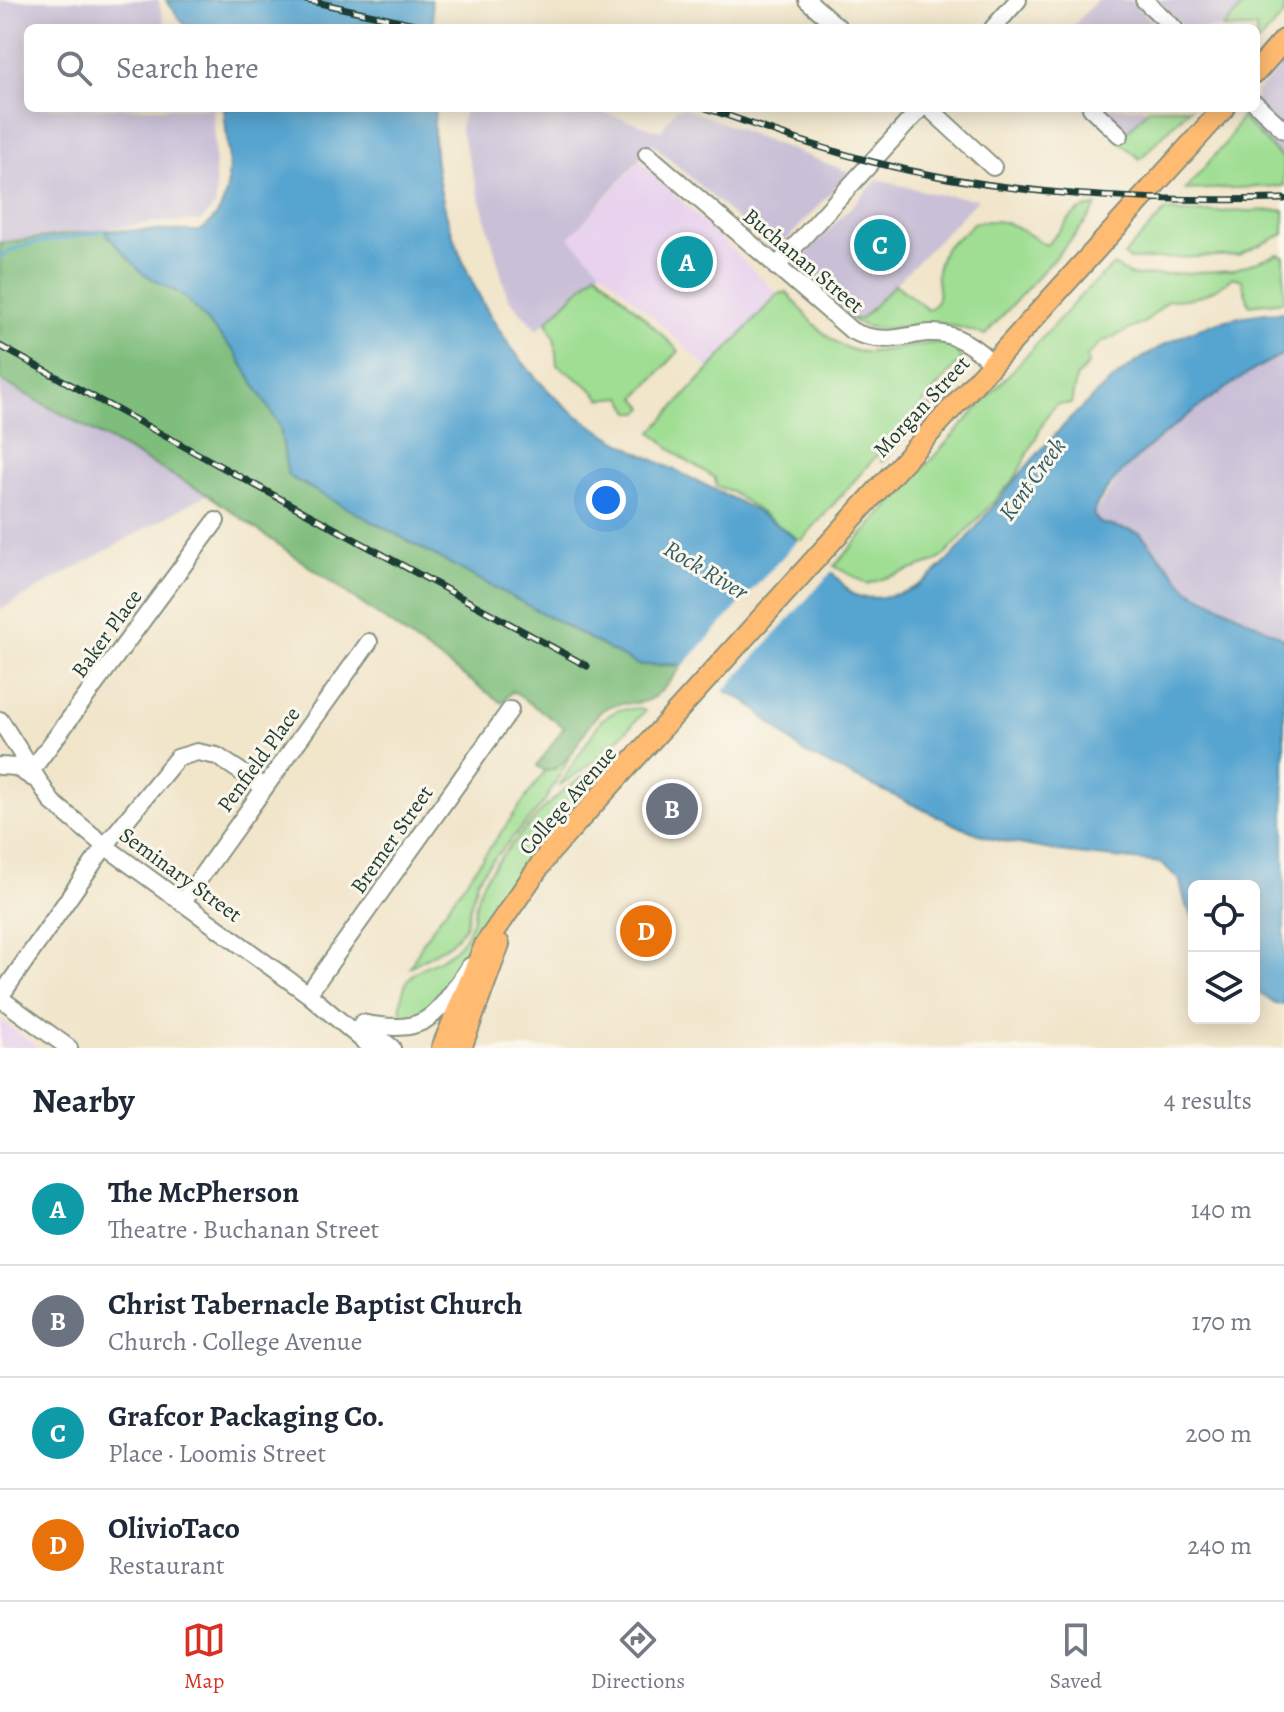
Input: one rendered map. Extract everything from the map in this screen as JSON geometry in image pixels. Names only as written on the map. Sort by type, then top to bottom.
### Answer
[{"type":"main road","points":[[1260,67],[1284,40]]},
{"type":"main road","name":"Morgan Street","points":[[654,737],[1220,112]]},
{"type":"main road","name":"College Avenue","points":[[442,1048],[485,945],[517,896],[548,854],[654,737]]},
{"type":"main road","name":"College Avenue","points":[[461,1048],[517,896]]},
{"type":"street","points":[[807,0],[834,24]]},
{"type":"street","points":[[1000,24],[1018,0]]},
{"type":"street","points":[[1144,0],[1170,24]]},
{"type":"street","points":[[1260,108],[1284,130]]},
{"type":"street","points":[[776,267],[917,112]]},
{"type":"street","points":[[933,112],[993,167]]},
{"type":"street","points":[[1095,112],[1120,135]]},
{"type":"street","name":"Buchanan Street","points":[[647,154],[852,331],[863,336],[890,338],[945,332],[968,342],[993,364]]},
{"type":"street","name":"Baker Place","points":[[34,776],[216,521]]},
{"type":"street","name":"Penfield Place","points":[[182,903],[369,642]]},
{"type":"street","name":"Bremer Street","points":[[308,994],[510,710]]},
{"type":"street","name":"Seminary Street","points":[[2,730],[52,802],[105,846],[308,994],[372,1048]]},
{"type":"street","points":[[69,1048],[0,998],[105,846],[177,758],[197,752],[217,756],[264,787]]},
{"type":"street","name":"Seminary Street","points":[[0,766],[16,767],[34,776]]},
{"type":"street","points":[[362,1023],[397,1030],[430,1019],[485,945]]},
{"type":"street","name":"Seminary Street","points":[[308,994],[362,1023],[392,1048]]},
{"type":"shaded area","points":[[0,0],[158,0],[165,24],[24,24],[24,112],[213,112],[216,205],[201,221],[152,223],[0,243]]},
{"type":"shaded area","points":[[1097,0],[1130,0],[1156,24],[1075,24]]},
{"type":"shaded area","points":[[1154,0],[1248,0],[1227,24],[1181,24]]},
{"type":"shaded area","points":[[1284,62],[1284,160],[1238,114],[1260,112],[1260,89]]},
{"type":"shaded area","points":[[464,112],[602,112],[661,131],[673,112],[694,112],[849,172],[775,253],[653,144],[569,238],[601,269],[537,330],[508,298],[460,128]]},
{"type":"shaded area","points":[[1087,112],[1145,112],[1119,141]]},
{"type":"shaded area","points":[[640,161],[778,294],[709,369],[568,239]]},
{"type":"shaded area","points":[[878,179],[934,194],[978,199],[861,319],[852,319],[806,287],[792,268]]},
{"type":"shaded area","points":[[1284,354],[1284,638],[1189,590],[1140,533],[1100,523],[1093,515],[1120,476],[1156,439],[1256,366]]},
{"type":"shaded area","points":[[0,380],[207,494],[0,610]]},
{"type":"shaded area","points":[[0,1019],[39,1048],[0,1048]]},
{"type":"green space","points":[[1248,0],[1284,0],[1284,15],[1260,41],[1260,24],[1227,24]]},
{"type":"green space","points":[[1145,112],[1186,112],[1140,159],[1119,141]]},
{"type":"green space","points":[[1241,117],[1284,160],[1284,186],[1185,190],[1228,140]]},
{"type":"green space","points":[[1097,206],[1076,234],[985,335],[941,324],[874,328],[852,320],[838,310],[852,319],[861,319],[895,284],[928,310],[937,302],[937,271],[943,252],[973,223],[1004,222],[1046,245],[1073,215]]},
{"type":"green space","points":[[1166,210],[1182,213],[1284,210],[1284,234],[1239,255],[1129,260],[1124,255]]},
{"type":"green space","points":[[103,230],[142,273],[184,296],[235,352],[280,427],[288,476],[638,665],[682,666],[652,698],[605,708],[569,756],[545,771],[537,766],[564,727],[512,691],[502,703],[207,494],[0,380],[0,243]]},
{"type":"green space","points":[[1278,254],[1284,256],[1284,301],[1249,305],[1242,280],[1233,277],[1203,295],[1169,300],[1144,323],[1100,343],[1087,356],[1088,365],[1076,378],[1071,404],[1057,404],[1048,414],[1015,478],[946,554],[935,562],[867,584],[834,566],[1084,292],[1114,265],[1129,275],[1139,276],[1233,270]]},
{"type":"green space","points":[[597,272],[679,351],[636,398],[645,408],[640,412],[631,412],[622,397],[601,399],[557,365],[555,341],[547,321]]},
{"type":"green space","points":[[787,292],[822,331],[844,347],[869,352],[949,342],[962,359],[801,541],[730,491],[716,486],[715,478],[679,456],[652,432],[778,294]]},
{"type":"green space","points":[[964,367],[960,377],[882,462],[881,460]]},
{"type":"green space","points":[[641,708],[645,711],[602,756],[559,786],[601,720],[618,710]]},
{"type":"green space","points":[[574,750],[543,804],[477,881],[465,927],[450,944],[410,967],[426,937],[545,771],[554,770]]},
{"type":"green space","points":[[609,760],[525,859],[436,1006],[401,1025],[401,1002],[411,976],[441,959],[463,940],[471,925],[482,884],[493,867],[559,795]]},
{"type":"water","points":[[166,0],[431,0],[434,24],[184,24]]},
{"type":"water","points":[[224,112],[435,112],[435,149],[441,193],[453,237],[471,280],[494,321],[520,359],[549,392],[605,434],[762,515],[799,541],[851,593],[864,597],[901,593],[935,573],[1077,412],[1112,380],[1150,353],[1190,332],[1235,318],[1284,312],[1284,354],[1237,380],[1146,449],[1102,496],[1093,515],[1100,523],[1140,533],[1189,590],[1284,638],[1284,1005],[1275,1004],[1260,993],[1260,880],[1188,880],[1188,909],[1180,881],[1162,863],[1067,853],[992,839],[958,826],[804,753],[746,701],[727,692],[703,673],[676,664],[638,665],[288,476],[280,427],[235,352],[184,296],[142,273],[103,230],[199,231],[212,221],[221,208],[228,176]]},
{"type":"pier","points":[[799,539],[834,569],[722,693],[701,677],[680,669]]},
{"type":"waterway","points":[[0,257],[24,246],[103,230]]},
{"type":"railway","points":[[306,0],[414,24]]},
{"type":"railway","points":[[717,112],[852,156],[974,183],[1129,198],[1284,199]]},
{"type":"railway","points":[[0,346],[587,666]]},
{"type":"place","name":"Grafcor Packaging Co.","points":[[880,245]]},
{"type":"place","name":"The McPherson","points":[[687,262]]},
{"type":"place","name":"Christ Tabernacle Baptist Church","points":[[672,809]]},
{"type":"place","name":"OlivioTaco","points":[[646,931]]},
{"type":"water label","name":"Kent Creek","points":[[1032,479]]},
{"type":"water label","name":"Rock River","points":[[706,570]]}]
